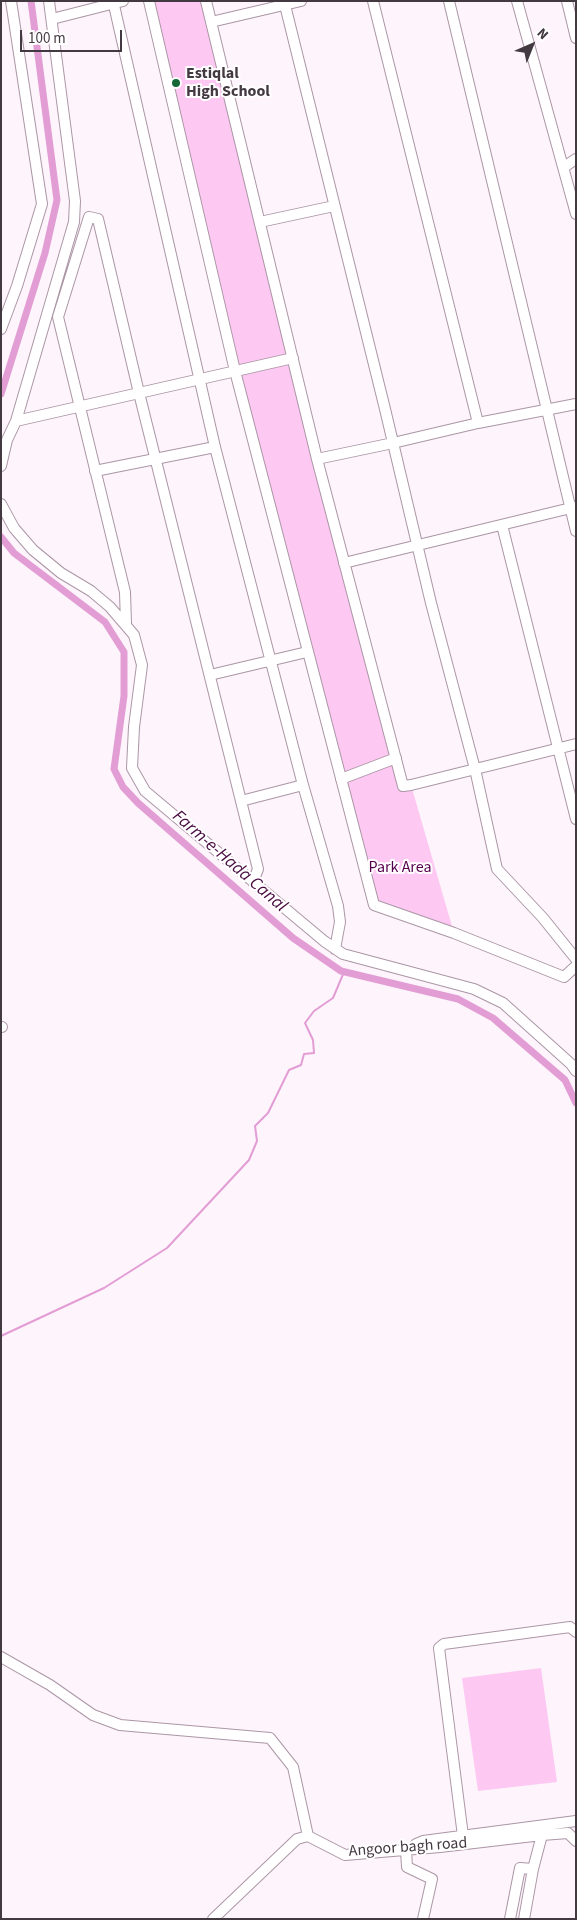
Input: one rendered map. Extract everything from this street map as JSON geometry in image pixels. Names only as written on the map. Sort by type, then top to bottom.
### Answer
[{"type":"street","points":[[1,329],[18,286],[42,204],[10,1]]},
{"type":"street","points":[[1,466],[74,222],[75,201],[49,1]]},
{"type":"street","points":[[149,1],[235,371],[374,905],[454,933],[564,977],[576,966]]},
{"type":"street","points":[[206,1],[317,459],[403,786],[576,744]]},
{"type":"street","points":[[211,22],[285,3],[301,1]]},
{"type":"street","points":[[373,1],[478,423]]},
{"type":"street","points":[[449,1],[573,508],[576,531]]},
{"type":"street","points":[[517,1],[527,43],[576,214]]},
{"type":"street","points":[[567,1],[576,38]]},
{"type":"street","points":[[52,19],[116,2],[215,446],[303,784],[338,906],[340,922],[335,949]]},
{"type":"street","points":[[285,3],[417,546],[476,769],[497,869],[543,918],[576,959]]},
{"type":"street","points":[[564,167],[576,159]]},
{"type":"street","points":[[260,222],[334,206]]},
{"type":"street","points":[[126,624],[125,592],[58,317],[89,217],[98,219],[139,393],[258,870],[253,882]]},
{"type":"street","points":[[16,421],[293,358]]},
{"type":"street","points":[[317,459],[478,423],[576,404]]},
{"type":"street","points":[[95,471],[215,446]]},
{"type":"street","points":[[1,504],[14,528],[34,550],[61,573],[91,591],[110,607],[134,635],[142,665],[134,727],[132,768],[145,791],[324,942],[343,954],[474,989],[503,1003],[574,1065]]},
{"type":"street","points":[[344,563],[573,508]]},
{"type":"street","points":[[502,525],[576,819]]},
{"type":"street","points":[[210,675],[307,652]]},
{"type":"street","points":[[341,779],[396,758]]},
{"type":"street","points":[[241,801],[303,784]]},
{"type":"street","points":[[463,1836],[439,1648],[444,1644],[570,1626],[576,1632]]},
{"type":"street","points":[[1,1656],[50,1685],[93,1715],[120,1725],[270,1738],[293,1767],[308,1836],[297,1839],[213,1919]]},
{"type":"street","points":[[423,1919],[432,1880],[407,1867],[410,1850],[416,1844],[423,1841],[576,1821]]},
{"type":"street","name":"Angoor bagh road","points":[[308,1836],[345,1855],[568,1833],[576,1841]]},
{"type":"street","points":[[524,1919],[533,1869],[542,1835]]},
{"type":"street","points":[[510,1919],[520,1868],[533,1869]]},
{"type":"green space","name":"Park Area","points":[[147,1],[206,1],[403,786],[411,785],[454,933],[374,905]]},
{"type":"green space","points":[[541,1668],[557,1782],[478,1791],[462,1678]]},
{"type":"waterway","name":"Farm-e-Hada Canal","points":[[1,394],[45,253],[57,200],[31,1]]},
{"type":"waterway","name":"Farm-e-Hada Canal","points":[[1,537],[14,553],[105,622],[124,652],[124,696],[114,769],[123,787],[138,803],[293,938],[341,971],[458,999],[493,1018],[565,1080],[576,1103]]},
{"type":"waterway","points":[[1,1336],[104,1288],[167,1248],[249,1160],[257,1141],[255,1126],[268,1113],[289,1070],[301,1065],[304,1054],[314,1053],[313,1040],[305,1023],[314,1011],[333,998],[344,972]]},
{"type":"place","name":"Estiqlal High School","points":[[176,83]]}]
